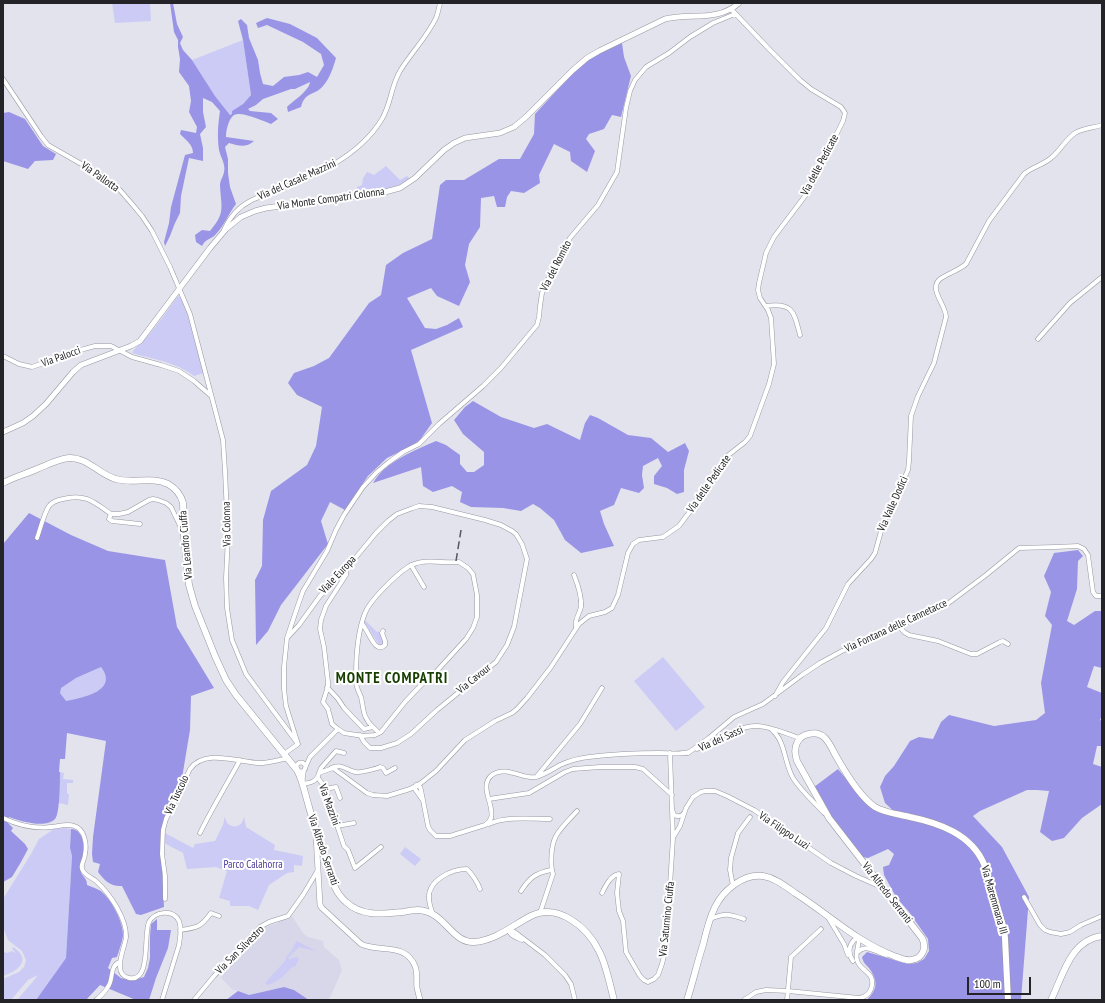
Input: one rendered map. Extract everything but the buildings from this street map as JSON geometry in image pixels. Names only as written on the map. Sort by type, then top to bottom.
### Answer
[{"type":"main road","name":"Via Leandro Ciuffa","points":[[3,483],[69,458],[80,460],[108,476],[119,480],[154,480],[174,488],[183,505],[187,571],[195,606],[220,667],[239,699],[287,757]]},
{"type":"main road","name":"Via Maremmana III","points":[[800,738],[812,733],[824,737],[859,791],[877,808],[928,821],[952,831],[964,838],[979,855],[984,864],[1004,929],[1008,1000]]},
{"type":"main road","name":"Via Alfredo Serranti","points":[[687,1000],[710,919],[718,901],[739,881],[752,876],[768,877],[778,882],[859,938],[876,948],[899,958],[908,960],[918,959],[923,953],[924,942],[922,938],[829,818],[796,759],[796,747],[800,738]]},
{"type":"main road","name":"Via Alfredo Serranti","points":[[287,757],[298,767],[316,830],[333,881],[340,896],[355,909],[372,914],[418,910],[433,914]]},
{"type":"main road","points":[[433,914],[464,940],[474,942],[491,938],[531,916],[540,913],[554,913],[567,917],[579,925],[599,950],[614,1000]]},
{"type":"main road","points":[[1051,1000],[1074,952],[1081,945],[1096,937],[1102,936]]},
{"type":"street","name":"Via del Casale Mazzini","points":[[223,232],[230,218],[243,205],[333,165],[349,154],[370,136],[381,121],[386,110],[398,74],[436,19],[440,3]]},
{"type":"street","name":"Via Monte Compatri Colonna","points":[[3,432],[23,423],[37,413],[81,365],[141,340],[210,248],[223,232],[241,216],[264,208],[378,194],[400,188],[414,178],[441,152],[454,142],[464,138],[503,132],[518,125],[577,66],[598,51],[665,19],[714,15],[732,9],[739,3]]},
{"type":"street","name":"Via delle Pedicate","points":[[426,780],[465,740],[517,709],[551,667],[580,623],[588,617],[607,611],[614,605],[618,595],[628,553],[634,543],[640,540],[665,536],[679,526],[714,480],[726,457],[745,442],[750,436],[769,384],[774,364],[771,320],[769,311],[760,298],[758,290],[767,249],[813,183],[845,114],[839,106],[811,89],[800,80],[778,59],[732,9]]},
{"type":"street","name":"Via del Romito","points":[[287,638],[302,594],[327,551],[346,512],[358,495],[374,475],[395,458],[419,444],[496,373],[536,326],[539,317],[542,293],[555,264],[570,238],[596,207],[617,172],[627,104],[632,87],[640,74],[646,67],[669,53],[693,34],[713,23],[735,14]]},
{"type":"street","name":"Via Pallotta","points":[[3,80],[47,144],[104,177],[122,192],[137,209],[157,239],[179,290]]},
{"type":"street","name":"Via Valle Dodici","points":[[775,696],[783,682],[826,628],[848,584],[872,557],[883,524],[907,473],[910,461],[911,416],[919,394],[934,363],[946,317],[936,284],[939,280],[962,267],[967,262],[988,221],[1024,174],[1050,159],[1067,140],[1076,133],[1102,125]]},
{"type":"street","points":[[1038,339],[1070,303],[1102,277]]},
{"type":"street","name":"Via Colonna","points":[[179,290],[191,318],[210,396],[223,440],[228,536],[226,578],[227,608],[232,640],[246,674],[298,744]]},
{"type":"street","points":[[766,306],[782,306],[792,311],[795,316],[800,335]]},
{"type":"street","name":"Via Palocci","points":[[3,356],[19,364],[32,367],[91,347],[111,346],[132,357],[179,372],[192,379],[210,396]]},
{"type":"street","points":[[37,538],[48,508],[53,503],[72,497],[85,498],[111,514],[128,512],[151,500],[161,500],[168,503],[172,508],[184,534]]},
{"type":"street","name":"Viale Europa","points":[[287,638],[299,625],[320,596],[347,568],[376,533],[397,514],[419,506],[432,507],[460,513],[501,525],[512,531]]},
{"type":"street","points":[[111,514],[110,519],[112,521],[140,524]]},
{"type":"street","name":"Via Cavour","points":[[360,735],[370,748],[381,748],[397,743],[411,734],[437,710],[496,662],[507,645],[514,627],[527,559],[522,544],[516,534],[512,531]]},
{"type":"street","name":"Via Fontana delle Cannetacce","points":[[688,753],[734,717],[758,707],[802,675],[826,660],[842,651],[946,605],[986,575],[1015,550],[1021,547],[1055,548],[1078,546],[1083,548],[1088,555],[1093,592],[1096,596],[1102,596]]},
{"type":"street","points":[[347,568],[346,575],[326,606],[321,620],[320,629],[324,647],[328,682],[328,687],[323,702],[328,709],[332,724],[344,733],[360,735],[375,735],[379,733],[381,732],[405,702],[435,673],[466,639],[473,628],[476,617],[477,595],[473,574],[459,562],[416,563],[411,565],[399,575],[377,596],[366,612],[358,641],[356,656],[356,682],[363,710],[370,724],[379,733]]},
{"type":"street","points":[[411,565],[424,587]]},
{"type":"street","points":[[574,575],[579,588],[581,602],[580,611],[575,621],[576,628]]},
{"type":"street","points":[[362,624],[376,646],[379,648],[385,645],[382,633],[383,631]]},
{"type":"street","points":[[899,626],[905,634],[938,641],[972,654],[977,654],[1003,641],[1008,644]]},
{"type":"street","points":[[287,638],[284,667],[284,689],[286,706],[298,744],[287,757]]},
{"type":"street","points":[[328,687],[348,713],[364,729],[373,727]]},
{"type":"street","points":[[535,778],[580,724],[602,688]]},
{"type":"street","name":"Via dei Sassi","points":[[688,753],[743,728],[757,726],[770,728],[800,738]]},
{"type":"street","points":[[770,728],[777,734],[780,740],[793,779],[829,818]]},
{"type":"street","points":[[298,767],[338,729]]},
{"type":"street","points":[[318,775],[320,769],[336,751],[344,753]]},
{"type":"street","name":"Via Saturnino Ciuffa","points":[[602,893],[611,878],[619,874],[617,893],[618,905],[623,921],[626,952],[640,976],[644,980],[648,982],[654,979],[658,975],[666,948],[673,838],[670,753]]},
{"type":"street","points":[[485,825],[491,818],[486,784],[489,778],[494,774],[511,772],[535,778],[562,764],[588,757],[629,754],[688,753]]},
{"type":"street","name":"Via Tuscolo","points":[[164,900],[165,876],[162,854],[166,819],[192,765],[209,757],[263,763],[287,757]]},
{"type":"street","points":[[310,757],[305,769],[302,784],[312,782],[318,775],[334,766],[343,766],[354,772],[380,767],[383,768],[386,773],[395,768]]},
{"type":"street","points":[[200,833],[209,814],[240,760]]},
{"type":"street","points":[[298,767],[303,764],[305,769]]},
{"type":"street","points":[[298,767],[301,772],[305,769]]},
{"type":"street","points":[[489,800],[528,793],[573,769],[600,767],[635,767],[643,769],[672,795]]},
{"type":"street","points":[[329,769],[333,768],[373,795],[387,796],[426,780]]},
{"type":"street","name":"Via Mazzini","points":[[318,775],[325,789],[344,846],[348,850],[355,868],[380,847]]},
{"type":"street","points":[[426,780],[422,785],[421,794],[428,826],[436,836],[450,836],[495,821],[550,819]]},
{"type":"street","points":[[416,785],[415,789],[421,794]]},
{"type":"street","points":[[325,789],[336,787],[340,798]]},
{"type":"street","points":[[404,790],[421,794]]},
{"type":"street","name":"Via Filippo Luzi","points":[[673,838],[691,800],[698,794],[705,791],[719,792],[754,810],[831,863],[882,887],[887,893]]},
{"type":"street","points":[[540,913],[553,875],[550,859],[556,837],[577,810]]},
{"type":"street","points":[[672,811],[674,815],[677,816],[680,816],[684,812]]},
{"type":"street","points":[[733,886],[730,870],[731,858],[738,833],[750,816]]},
{"type":"street","points":[[3,818],[25,826],[37,828],[68,825],[80,829],[83,833],[86,853],[81,866],[82,870],[108,893],[124,923],[126,940],[120,967],[125,976],[133,978],[138,977],[141,974],[144,964],[147,928],[153,917],[160,913],[171,914],[176,917],[180,922],[179,945],[162,1000]]},
{"type":"street","points":[[337,826],[354,823]]},
{"type":"street","points":[[316,830],[320,904],[322,908],[361,944],[401,951],[406,954],[415,966],[417,988],[420,1000]]},
{"type":"street","points":[[433,914],[429,899],[430,893],[436,882],[441,877],[467,869],[480,889]]},
{"type":"street","name":"Via San Silvestro","points":[[194,1000],[214,976],[260,928],[270,922],[288,916],[319,870]]},
{"type":"street","points":[[521,891],[532,877],[540,872],[551,870]]},
{"type":"street","points":[[1024,897],[1040,925],[1045,930],[1050,932],[1061,934],[1070,932],[1081,925],[1102,916]]},
{"type":"street","points":[[180,930],[194,928],[204,922],[211,913],[219,916]]},
{"type":"street","points":[[710,919],[725,914],[730,914],[744,919]]},
{"type":"street","points":[[824,914],[833,925],[850,957],[868,978],[870,982],[870,990]]},
{"type":"street","points":[[519,937],[517,928],[520,922]]},
{"type":"street","points":[[509,929],[511,934],[519,937],[545,955],[565,974],[571,984],[575,1000]]},
{"type":"street","points":[[787,1000],[791,957],[821,929]]},
{"type":"street","points":[[495,936],[519,937]]},
{"type":"street","points":[[853,961],[850,956],[850,947],[854,940],[859,938]]},
{"type":"street","points":[[744,1000],[761,990],[788,991],[859,998],[866,996],[870,990],[872,979],[857,961],[856,957],[859,938]]},
{"type":"street","points":[[857,954],[861,949],[866,948],[899,958]]},
{"type":"street","points":[[96,1000],[110,984],[114,967],[120,962]]},
{"type":"shaded area","points":[[170,3],[173,3],[177,24],[183,37],[180,43],[183,50],[192,60],[215,96],[230,115],[232,114],[232,111],[243,104],[251,95],[243,40],[238,21],[241,19],[247,25],[249,38],[258,60],[263,84],[273,86],[284,77],[308,72],[317,77],[324,65],[321,54],[303,42],[267,25],[258,28],[256,23],[267,18],[290,24],[317,38],[336,58],[331,73],[325,83],[320,89],[305,98],[301,107],[288,112],[287,107],[307,89],[310,82],[295,89],[263,99],[248,109],[250,111],[271,113],[278,119],[271,124],[241,114],[236,114],[231,118],[227,128],[226,137],[254,141],[248,145],[242,146],[229,143],[225,147],[228,159],[230,187],[236,204],[219,231],[202,246],[196,242],[195,235],[202,230],[210,231],[218,219],[221,210],[220,183],[224,174],[224,163],[219,152],[218,145],[220,111],[212,102],[203,98],[203,112],[206,127],[200,134],[203,148],[203,161],[189,158],[181,196],[180,213],[165,246],[164,242],[171,207],[185,155],[193,153],[190,145],[180,134],[181,130],[196,133],[197,127],[189,112],[191,101],[189,86],[179,72],[180,59],[178,40],[174,32]]},
{"type":"shaded area","points":[[622,43],[624,57],[631,76],[621,117],[612,115],[604,129],[589,134],[586,139],[595,151],[587,172],[571,161],[570,152],[554,144],[539,175],[540,183],[524,193],[511,191],[507,197],[505,207],[497,207],[494,196],[481,198],[480,227],[469,244],[465,265],[470,282],[459,306],[437,296],[431,288],[407,298],[425,328],[436,329],[459,318],[463,327],[411,350],[432,423],[420,440],[410,447],[387,458],[368,476],[345,510],[330,502],[321,521],[328,544],[281,605],[268,631],[256,645],[255,580],[262,566],[263,520],[271,491],[307,465],[316,446],[322,407],[297,395],[288,383],[294,373],[314,366],[329,358],[369,303],[381,295],[386,265],[403,253],[432,239],[440,185],[446,180],[464,180],[499,159],[520,159],[534,134],[535,114],[572,74],[592,57]]},
{"type":"shaded area","points":[[9,112],[25,119],[43,146],[56,154],[53,160],[35,161],[28,169],[3,161],[3,113]]},
{"type":"shaded area","points":[[473,401],[501,417],[534,428],[547,424],[580,440],[585,423],[590,415],[628,435],[651,438],[668,452],[685,443],[689,451],[684,470],[684,492],[677,494],[667,488],[654,484],[654,476],[662,466],[658,458],[643,466],[642,475],[644,488],[639,493],[621,488],[614,505],[600,511],[614,546],[581,553],[565,540],[554,520],[533,504],[521,511],[503,508],[471,507],[460,502],[462,492],[452,486],[433,492],[423,486],[421,467],[373,483],[385,469],[393,463],[436,441],[446,445],[460,455],[460,464],[467,472],[474,472],[484,465],[484,452],[463,434],[454,420],[465,407]]},
{"type":"shaded area","points":[[29,513],[71,535],[108,551],[165,560],[177,627],[214,688],[191,696],[190,730],[182,778],[164,818],[161,853],[164,907],[141,915],[136,914],[122,886],[115,886],[108,883],[98,872],[100,864],[93,862],[93,837],[106,741],[67,733],[65,759],[60,759],[57,816],[51,822],[39,824],[9,817],[7,822],[13,828],[11,831],[25,844],[28,849],[12,877],[3,882],[3,544]],"holes":[[[101,667],[105,675],[105,682],[102,688],[89,695],[66,701],[60,693],[61,688],[76,678]]]},
{"type":"shaded area","points":[[1078,550],[1083,556],[1078,561],[1077,589],[1067,621],[1074,625],[1095,611],[1102,611],[1102,668],[1094,666],[1087,687],[1102,693],[1102,715],[1100,720],[1102,721],[1102,746],[1097,746],[1093,764],[1102,767],[1102,804],[1082,818],[1064,838],[1052,841],[1040,832],[1049,791],[1027,790],[980,811],[973,816],[1002,847],[1029,897],[1021,1000],[867,1000],[873,992],[876,984],[872,973],[862,959],[867,952],[908,964],[917,963],[924,959],[929,951],[928,939],[909,912],[896,897],[884,875],[883,867],[889,865],[894,854],[888,849],[868,858],[862,857],[829,815],[814,787],[838,769],[863,800],[899,816],[885,803],[880,787],[885,776],[894,766],[910,741],[919,737],[933,739],[941,722],[949,715],[994,726],[1036,720],[1045,713],[1041,683],[1052,625],[1045,616],[1051,592],[1044,576],[1054,553]]},
{"type":"shaded area","points":[[71,829],[75,830],[81,835],[84,852],[80,870],[86,880],[87,885],[99,890],[108,898],[116,910],[123,931],[117,957],[112,958],[108,968],[121,978],[132,981],[144,977],[150,958],[151,924],[157,919],[157,930],[171,930],[168,948],[149,1000],[136,1000],[100,985],[86,1000],[36,1000],[66,958],[72,856],[70,848]]},
{"type":"shaded area","points":[[292,916],[303,933],[308,937],[323,941],[324,947],[339,960],[342,970],[329,1000],[309,1000],[294,990],[284,987],[249,995],[232,989],[221,978],[225,969],[265,927],[277,924],[278,921]]},
{"type":"shaded area","points":[[284,987],[294,990],[309,1000],[226,1000],[238,991],[249,995]]},
{"type":"green space","points":[[112,3],[150,3],[151,21],[115,23]]},
{"type":"green space","points":[[243,40],[251,95],[243,104],[232,111],[232,114],[230,115],[215,96],[192,60]]},
{"type":"green space","points":[[386,166],[400,180],[407,176],[410,179],[391,188],[356,193],[357,187],[362,185],[363,178],[367,172],[374,175]]},
{"type":"green space","points":[[178,296],[185,305],[204,373],[194,376],[172,364],[132,353],[147,337]]},
{"type":"green space","points":[[365,620],[383,637],[384,645],[380,646],[365,623]]},
{"type":"green space","points":[[663,657],[705,707],[676,731],[634,681]]},
{"type":"green space","points":[[101,667],[105,675],[105,682],[102,688],[89,695],[66,702],[60,693],[60,688],[76,678]]},
{"type":"green space","points":[[60,772],[64,773],[63,779],[73,780],[73,783],[67,783],[67,794],[69,794],[68,805],[59,803]]},
{"type":"green space","name":"Parco Calahorra","points":[[225,816],[228,824],[231,826],[238,826],[243,821],[244,816],[246,827],[275,845],[274,850],[303,856],[302,866],[294,865],[294,872],[287,873],[269,885],[258,910],[249,906],[230,906],[230,901],[219,898],[227,871],[216,867],[187,869],[183,853],[164,843],[165,833],[193,848],[195,844],[215,841],[223,825]]},
{"type":"green space","points":[[54,829],[71,829],[70,848],[72,856],[66,958],[36,1000],[17,1000],[38,975],[28,980],[11,1000],[3,1000],[3,979],[19,972],[24,967],[26,960],[22,951],[8,940],[3,927],[3,899],[39,839]]},
{"type":"green space","points":[[405,847],[421,859],[415,866],[400,854]]},
{"type":"green space","points":[[297,941],[316,951],[299,947],[288,958],[290,960],[298,957],[299,959],[295,967],[292,967],[278,980],[267,985],[265,983],[286,960],[285,959]]},
{"type":"green space","points":[[13,947],[19,951],[22,956],[21,964],[14,971],[3,976],[3,949],[4,952],[7,953],[12,951],[15,953],[12,949]]},
{"type":"railway","points":[[456,561],[461,530]]},
{"type":"district","name":"MONTE COMPATRI","points":[[392,679]]}]
